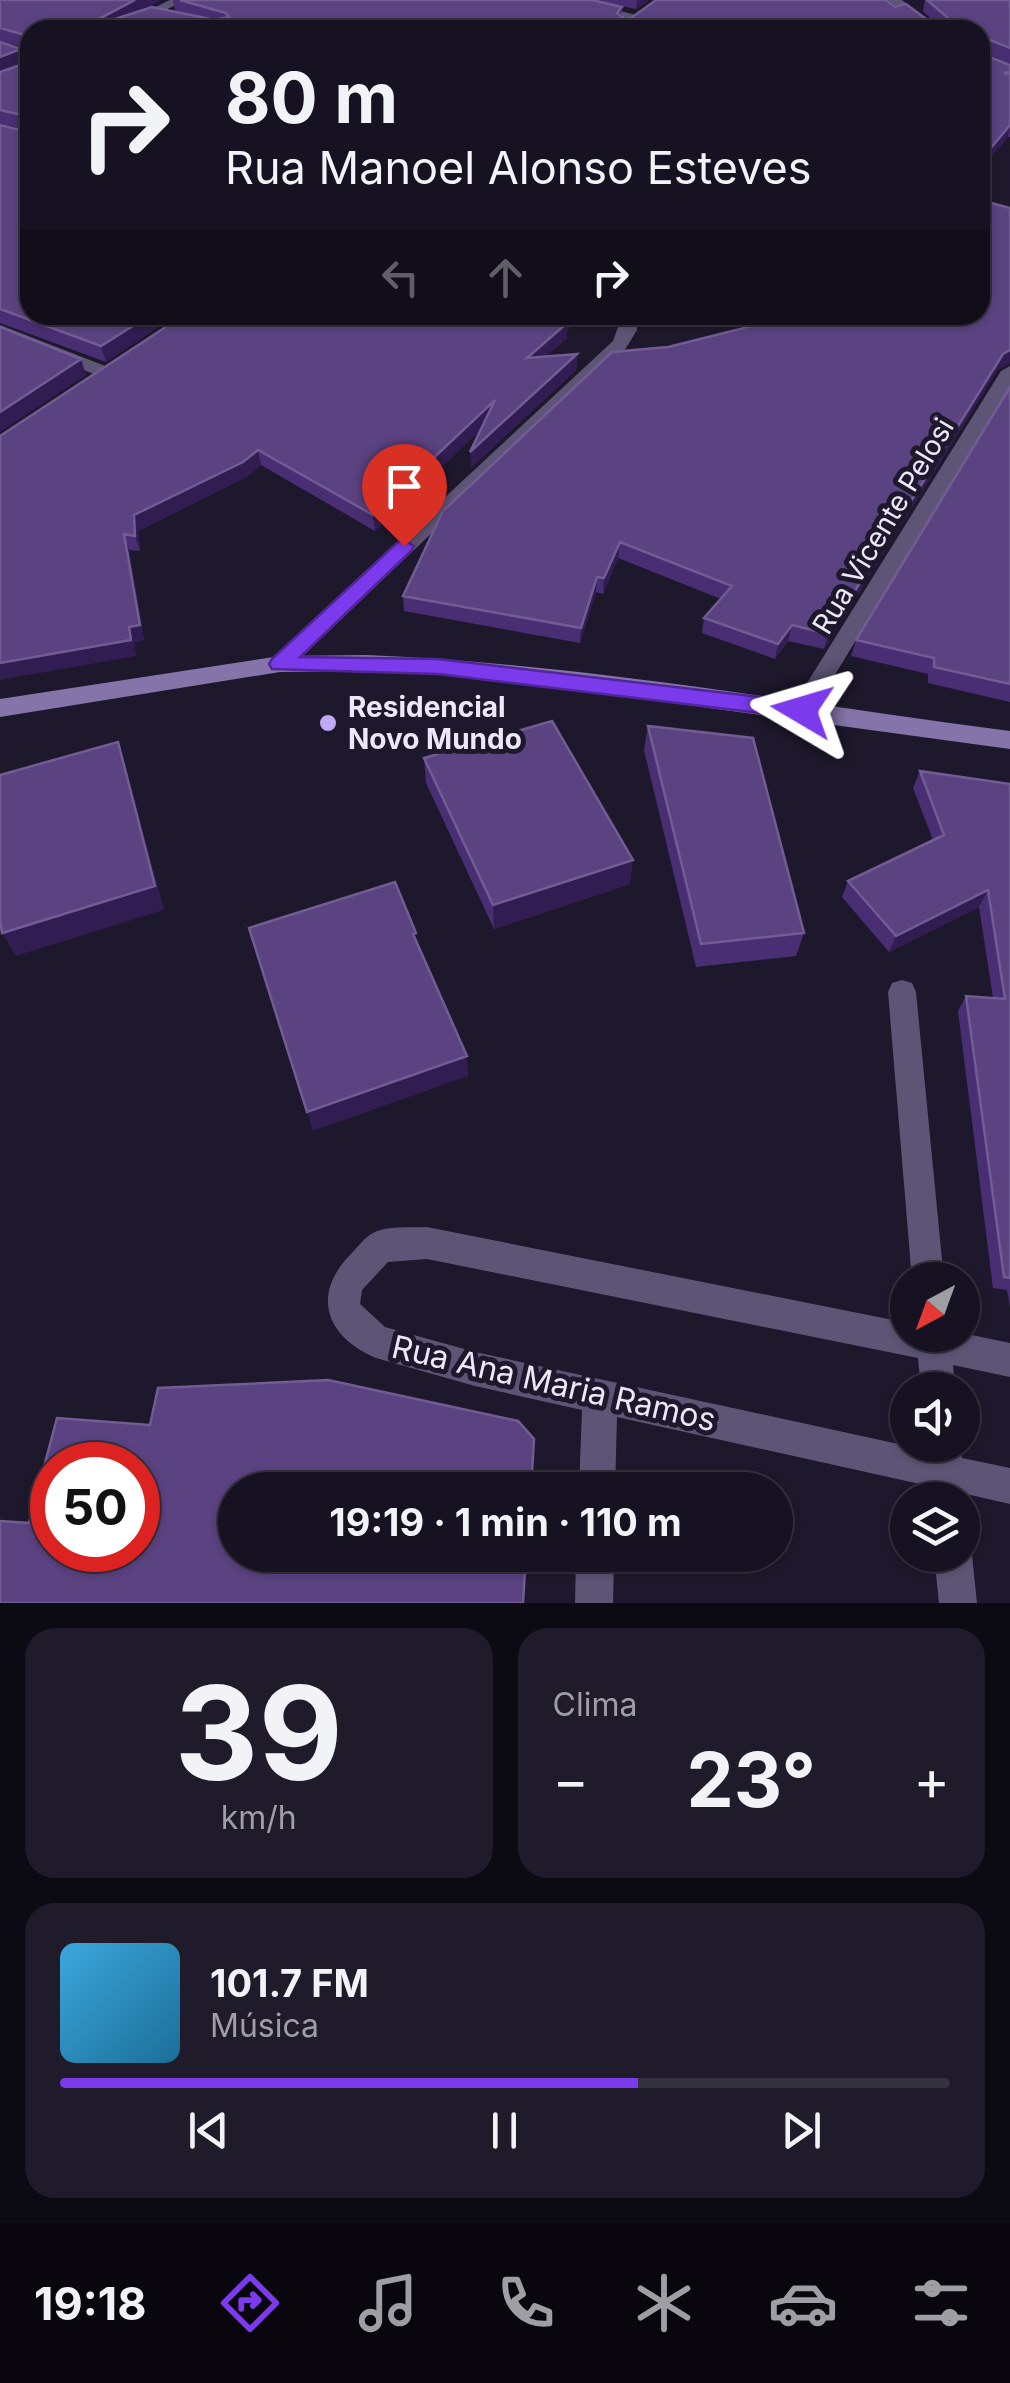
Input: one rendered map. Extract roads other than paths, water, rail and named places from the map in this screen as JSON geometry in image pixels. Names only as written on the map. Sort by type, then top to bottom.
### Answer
[{"type":"main road","points":[[0,708],[280,664],[438,666],[802,710],[1010,740]]},
{"type":"street","points":[[135,20],[180,0]]},
{"type":"street","points":[[558,0],[645,13],[635,20]]},
{"type":"street","points":[[897,2],[924,0]]},
{"type":"street","points":[[897,2],[921,20]]},
{"type":"street","points":[[152,12],[170,17]]},
{"type":"street","points":[[280,664],[620,344],[627,325]]},
{"type":"street","points":[[0,330],[107,374]]},
{"type":"street","name":"Rua Vicente Pelosi","points":[[802,710],[1010,371]]},
{"type":"street","points":[[902,992],[926,1262]]},
{"type":"street","name":"Rua Ana Maria Ramos","points":[[890,1332],[427,1243],[381,1246],[346,1283],[342,1311],[376,1341],[475,1370],[1010,1486]]},
{"type":"street","name":"Rua Ana Maria Ramos","points":[[980,1352],[1010,1360]]},
{"type":"street","points":[[598,1472],[600,1397]]},
{"type":"street","points":[[594,1603],[595,1572]]},
{"type":"street","points":[[955,1572],[958,1603]]},
{"type":"place","name":"Residencial Novo Mundo","points":[[328,723]]}]
